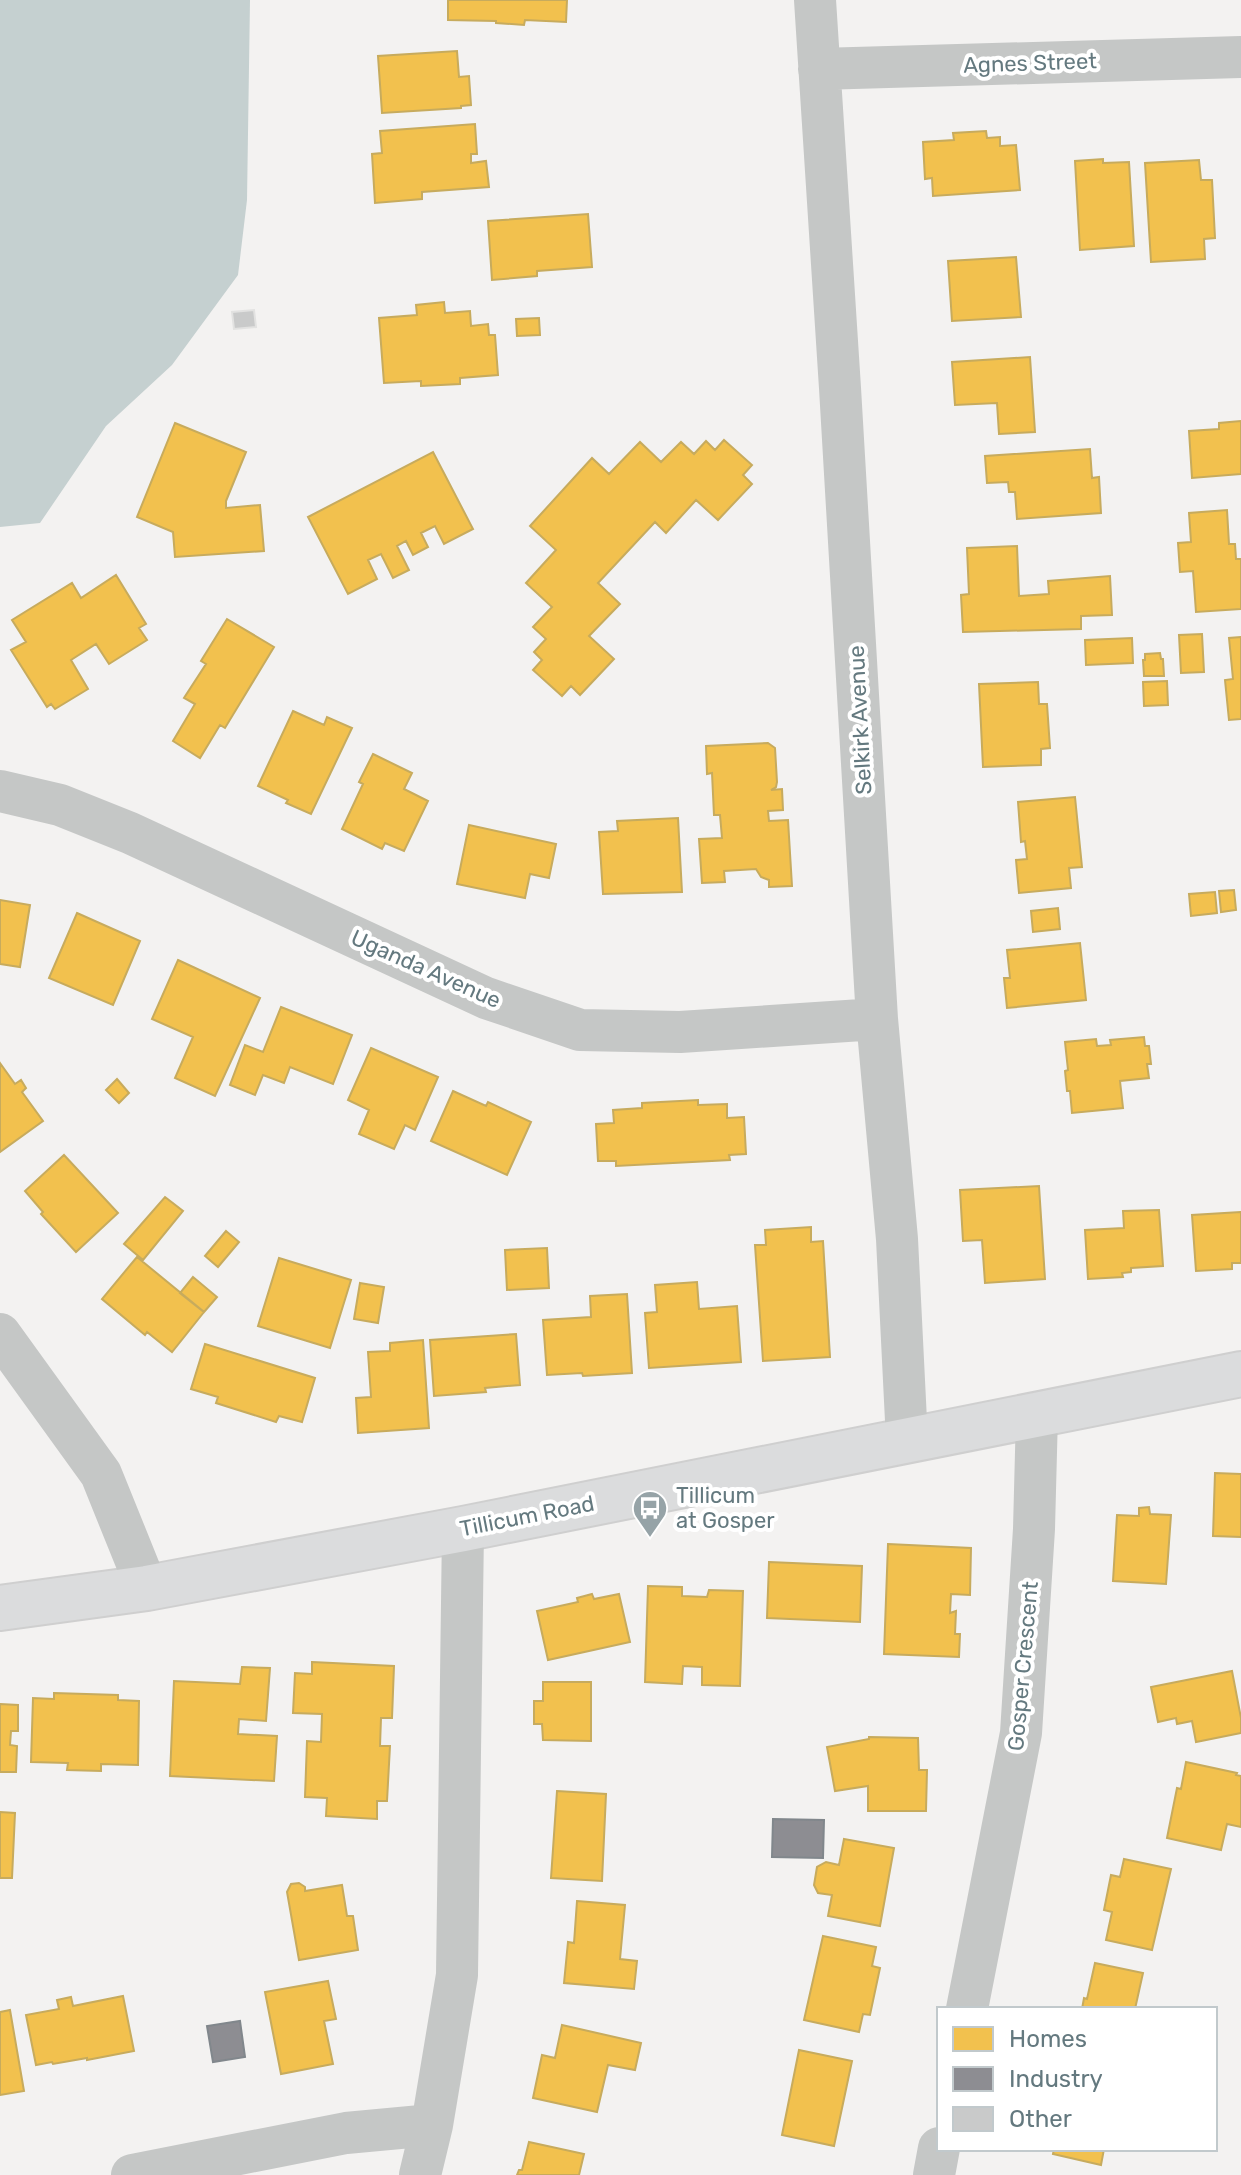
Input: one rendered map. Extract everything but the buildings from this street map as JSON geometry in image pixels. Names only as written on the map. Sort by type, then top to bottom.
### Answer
[{"type":"main road","name":"Tillicum Road","points":[[0,1608],[147,1588],[463,1529],[1241,1374]]},
{"type":"street","name":"Selkirk Avenue","points":[[815,0],[877,1019],[897,1239],[907,1441]]},
{"type":"street","name":"Agnes Street","points":[[819,69],[1241,57]]},
{"type":"street","name":"Uganda Avenue","points":[[0,791],[60,805],[130,833],[486,998],[580,1030],[680,1032],[877,1019]]},
{"type":"street","points":[[0,1334],[101,1474],[147,1588]]},
{"type":"street","name":"Gosper Crescent","points":[[967,2007],[1021,1733],[1034,1529],[1037,1414]]},
{"type":"street","points":[[420,2175],[432,2125],[457,1975],[463,1529]]},
{"type":"street","points":[[132,2175],[346,2133],[432,2125]]},
{"type":"street","points":[[934,2175],[938,2151]]},
{"type":"shaded area","points":[[0,0],[250,0],[247,200],[238,275],[172,365],[106,426],[40,523],[0,527]]},
{"type":"place","name":"Tillicum at Gosper","points":[[650,1539]]}]
